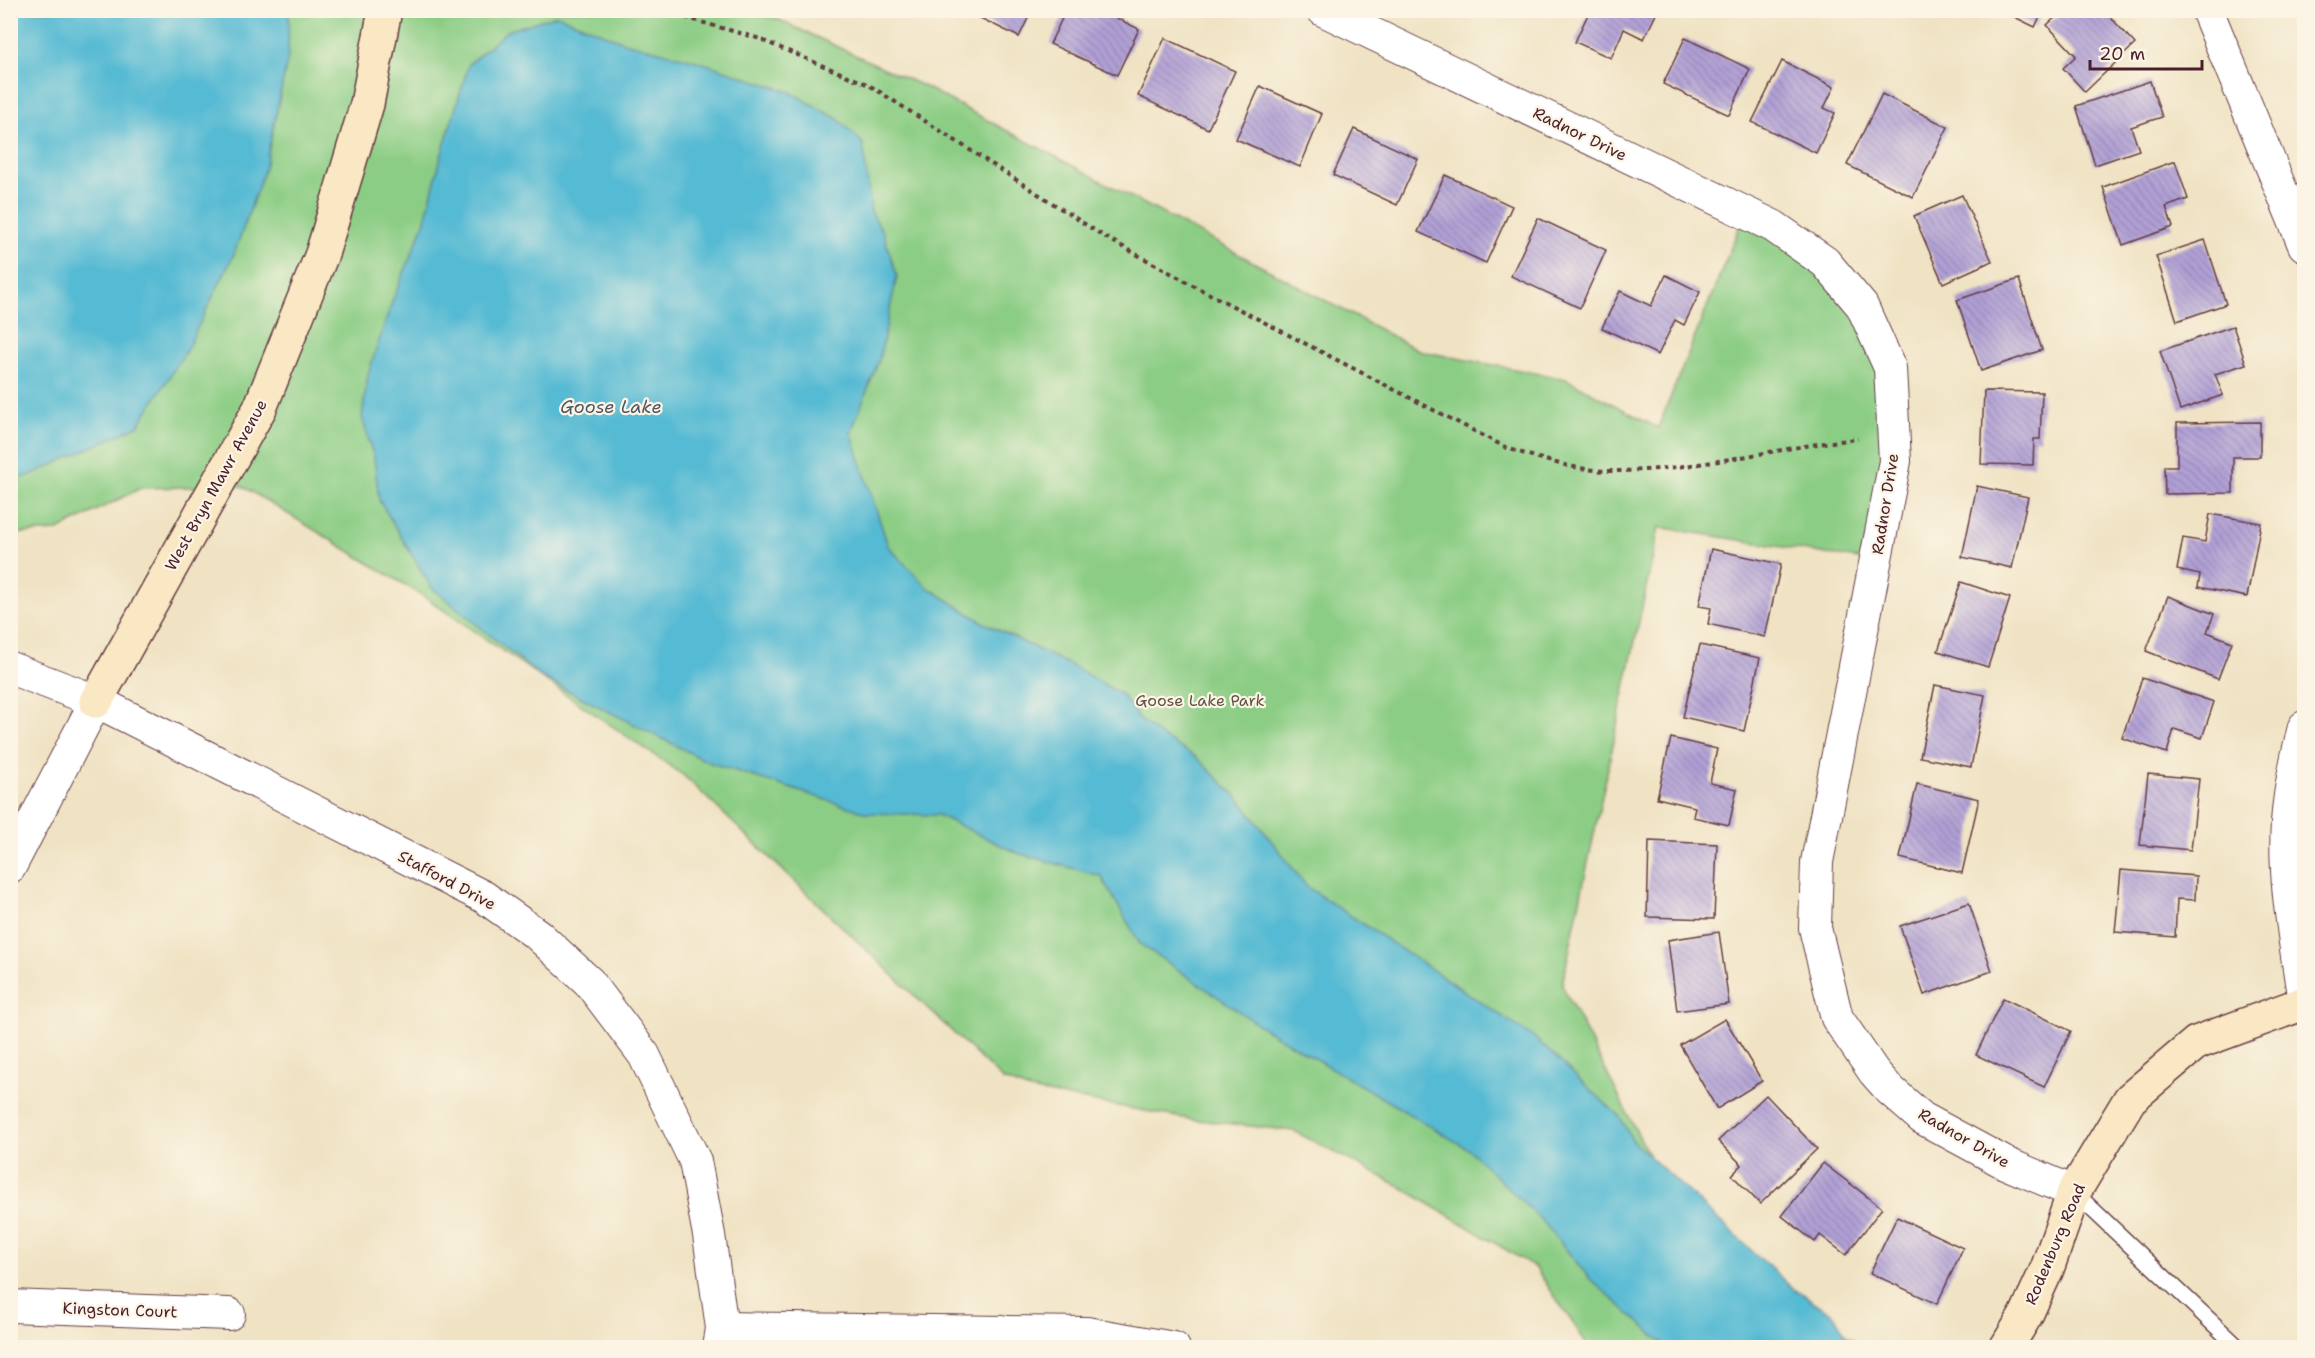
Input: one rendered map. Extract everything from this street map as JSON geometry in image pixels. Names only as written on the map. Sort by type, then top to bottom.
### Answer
[{"type":"street","name":"West Bryn Mawr Avenue","points":[[10,867],[96,701],[260,408],[322,254],[367,104],[385,10]]},
{"type":"street","name":"Radnor Drive","points":[[1323,10],[1773,226],[1825,262],[1862,306],[1890,368],[1895,461],[1817,862],[1815,928],[1837,1018],[1874,1072],[1889,1089],[1922,1118],[2004,1163],[2074,1192]]},
{"type":"street","points":[[2207,10],[2298,212],[2304,245]]},
{"type":"street","name":"Stafford Drive","points":[[10,668],[96,701],[484,897],[538,935],[589,982],[644,1055],[695,1161],[709,1236],[721,1338]]},
{"type":"street","points":[[2304,727],[2294,767],[2287,824],[2288,886],[2304,1003]]},
{"type":"street","name":"Rodenburg Road","points":[[2006,1347],[2048,1269],[2074,1192],[2130,1099],[2196,1043],[2304,1003]]},
{"type":"street","name":"Kingston Court","points":[[10,1306],[229,1314]]},
{"type":"street","points":[[721,1338],[1087,1333],[1174,1347]]},
{"type":"lane","points":[[2074,1192],[2239,1347]]},
{"type":"path","points":[[659,10],[757,38],[869,85],[1105,237],[1198,288],[1507,448],[1556,464],[1608,471],[1685,466],[1809,443],[1894,435]]},
{"type":"green space","name":"Goose Lake Park","points":[[737,10],[775,18],[925,87],[1420,351],[1566,379],[1658,428],[1745,213],[1825,262],[1890,368],[1876,562],[1659,527],[1562,985],[1669,1195],[1749,1277],[1865,1347],[1589,1347],[1535,1267],[1401,1187],[1294,1131],[1189,1119],[1030,1090],[1003,1080],[683,775],[420,594],[242,486],[141,488],[56,531],[11,534],[11,11]]},
{"type":"water","points":[[10,11],[289,11],[288,57],[265,168],[234,254],[186,351],[138,426],[26,477],[10,476]]},
{"type":"water","name":"Goose Lake","points":[[557,15],[624,42],[697,61],[790,92],[838,119],[863,143],[871,212],[883,232],[897,276],[879,360],[851,432],[888,546],[927,587],[984,623],[1078,669],[1122,695],[1138,718],[1162,737],[1196,757],[1239,799],[1307,887],[1535,1038],[1620,1117],[1633,1141],[1790,1286],[1834,1315],[1850,1347],[1667,1347],[1590,1279],[1545,1224],[1467,1148],[1265,1029],[1140,944],[1101,876],[1017,853],[938,815],[867,813],[708,762],[541,677],[431,587],[379,500],[374,458],[362,417],[368,374],[392,302],[424,224],[442,153],[469,64],[507,31]]},
{"type":"building","points":[[964,10],[1032,10],[1019,37]]},
{"type":"building","points":[[1066,10],[1100,10],[1139,29],[1117,75],[1050,44]]},
{"type":"building","points":[[1590,10],[1658,10],[1644,39],[1624,29],[1611,58],[1575,42]]},
{"type":"building","points":[[2000,10],[2043,10],[2035,27]]},
{"type":"building","points":[[2063,10],[2104,10],[2135,44],[2085,92],[2063,68],[2076,56],[2047,25]]},
{"type":"building","points":[[1165,38],[1235,71],[1208,129],[1138,96]]},
{"type":"building","points":[[1685,38],[1750,69],[1729,115],[1663,84]]},
{"type":"building","points":[[1782,61],[1834,87],[1824,108],[1835,113],[1816,153],[1752,122]]},
{"type":"building","points":[[2150,81],[2162,117],[2131,127],[2139,150],[2095,165],[2076,106]]},
{"type":"building","points":[[1260,86],[1322,114],[1300,167],[1236,139]]},
{"type":"building","points":[[1882,94],[1948,127],[1913,197],[1847,165]]},
{"type":"building","points":[[1354,129],[1418,159],[1397,205],[1333,175]]},
{"type":"building","points":[[2175,161],[2188,199],[2166,207],[2173,227],[2123,245],[2103,187]]},
{"type":"building","points":[[1445,175],[1512,206],[1486,263],[1418,232]]},
{"type":"building","points":[[1962,195],[1992,261],[1943,283],[1914,216]]},
{"type":"building","points":[[1538,218],[1606,250],[1580,308],[1511,276]]},
{"type":"building","points":[[2205,240],[2226,304],[2177,321],[2156,256]]},
{"type":"building","points":[[1666,275],[1700,292],[1684,325],[1675,320],[1658,355],[1602,328],[1620,291],[1651,306]]},
{"type":"building","points":[[2019,279],[2042,350],[1981,371],[1957,300]]},
{"type":"building","points":[[2233,326],[2246,364],[2215,374],[2223,395],[2180,410],[2160,351]]},
{"type":"building","points":[[1984,391],[2042,392],[2040,439],[2034,439],[2033,465],[1981,464]]},
{"type":"building","points":[[2260,422],[2260,457],[2233,457],[2233,493],[2165,494],[2164,466],[2177,466],[2177,423]]},
{"type":"building","points":[[1977,486],[2028,497],[2012,568],[1962,557]]},
{"type":"building","points":[[2210,514],[2261,523],[2247,597],[2198,587],[2200,575],[2177,570],[2183,538],[2205,542]]},
{"type":"building","points":[[1711,549],[1781,564],[1765,637],[1708,624],[1711,608],[1699,606]]},
{"type":"building","points":[[1961,582],[2010,598],[1988,667],[1938,651]]},
{"type":"building","points":[[2168,596],[2214,614],[2207,632],[2232,642],[2218,679],[2146,651]]},
{"type":"building","points":[[1700,645],[1760,658],[1744,731],[1683,717]]},
{"type":"building","points":[[2142,678],[2214,702],[2202,738],[2174,729],[2167,753],[2122,738]]},
{"type":"building","points":[[1935,685],[1985,695],[1971,767],[1920,757]]},
{"type":"building","points":[[1671,738],[1717,749],[1710,783],[1737,789],[1729,825],[1693,817],[1695,807],[1657,798]]},
{"type":"building","points":[[2148,774],[2199,779],[2191,850],[2140,845]]},
{"type":"building","points":[[1917,784],[1979,799],[1962,873],[1900,858]]},
{"type":"building","points":[[1649,841],[1717,844],[1714,919],[1647,917]]},
{"type":"building","points":[[2121,870],[2196,876],[2195,900],[2177,899],[2175,937],[2115,932]]},
{"type":"building","points":[[1969,903],[1992,971],[1924,995],[1900,926]]},
{"type":"building","points":[[1719,932],[1729,1004],[1677,1011],[1668,940]]},
{"type":"building","points":[[2003,998],[2071,1031],[2044,1087],[1976,1055]]},
{"type":"building","points":[[1725,1019],[1762,1081],[1717,1109],[1680,1045]]},
{"type":"building","points":[[1766,1095],[1817,1149],[1760,1204],[1732,1175],[1742,1165],[1718,1141]]},
{"type":"building","points":[[1823,1163],[1882,1208],[1846,1255],[1820,1235],[1815,1242],[1782,1216]]},
{"type":"building","points":[[1897,1217],[1963,1248],[1937,1304],[1870,1273]]}]
